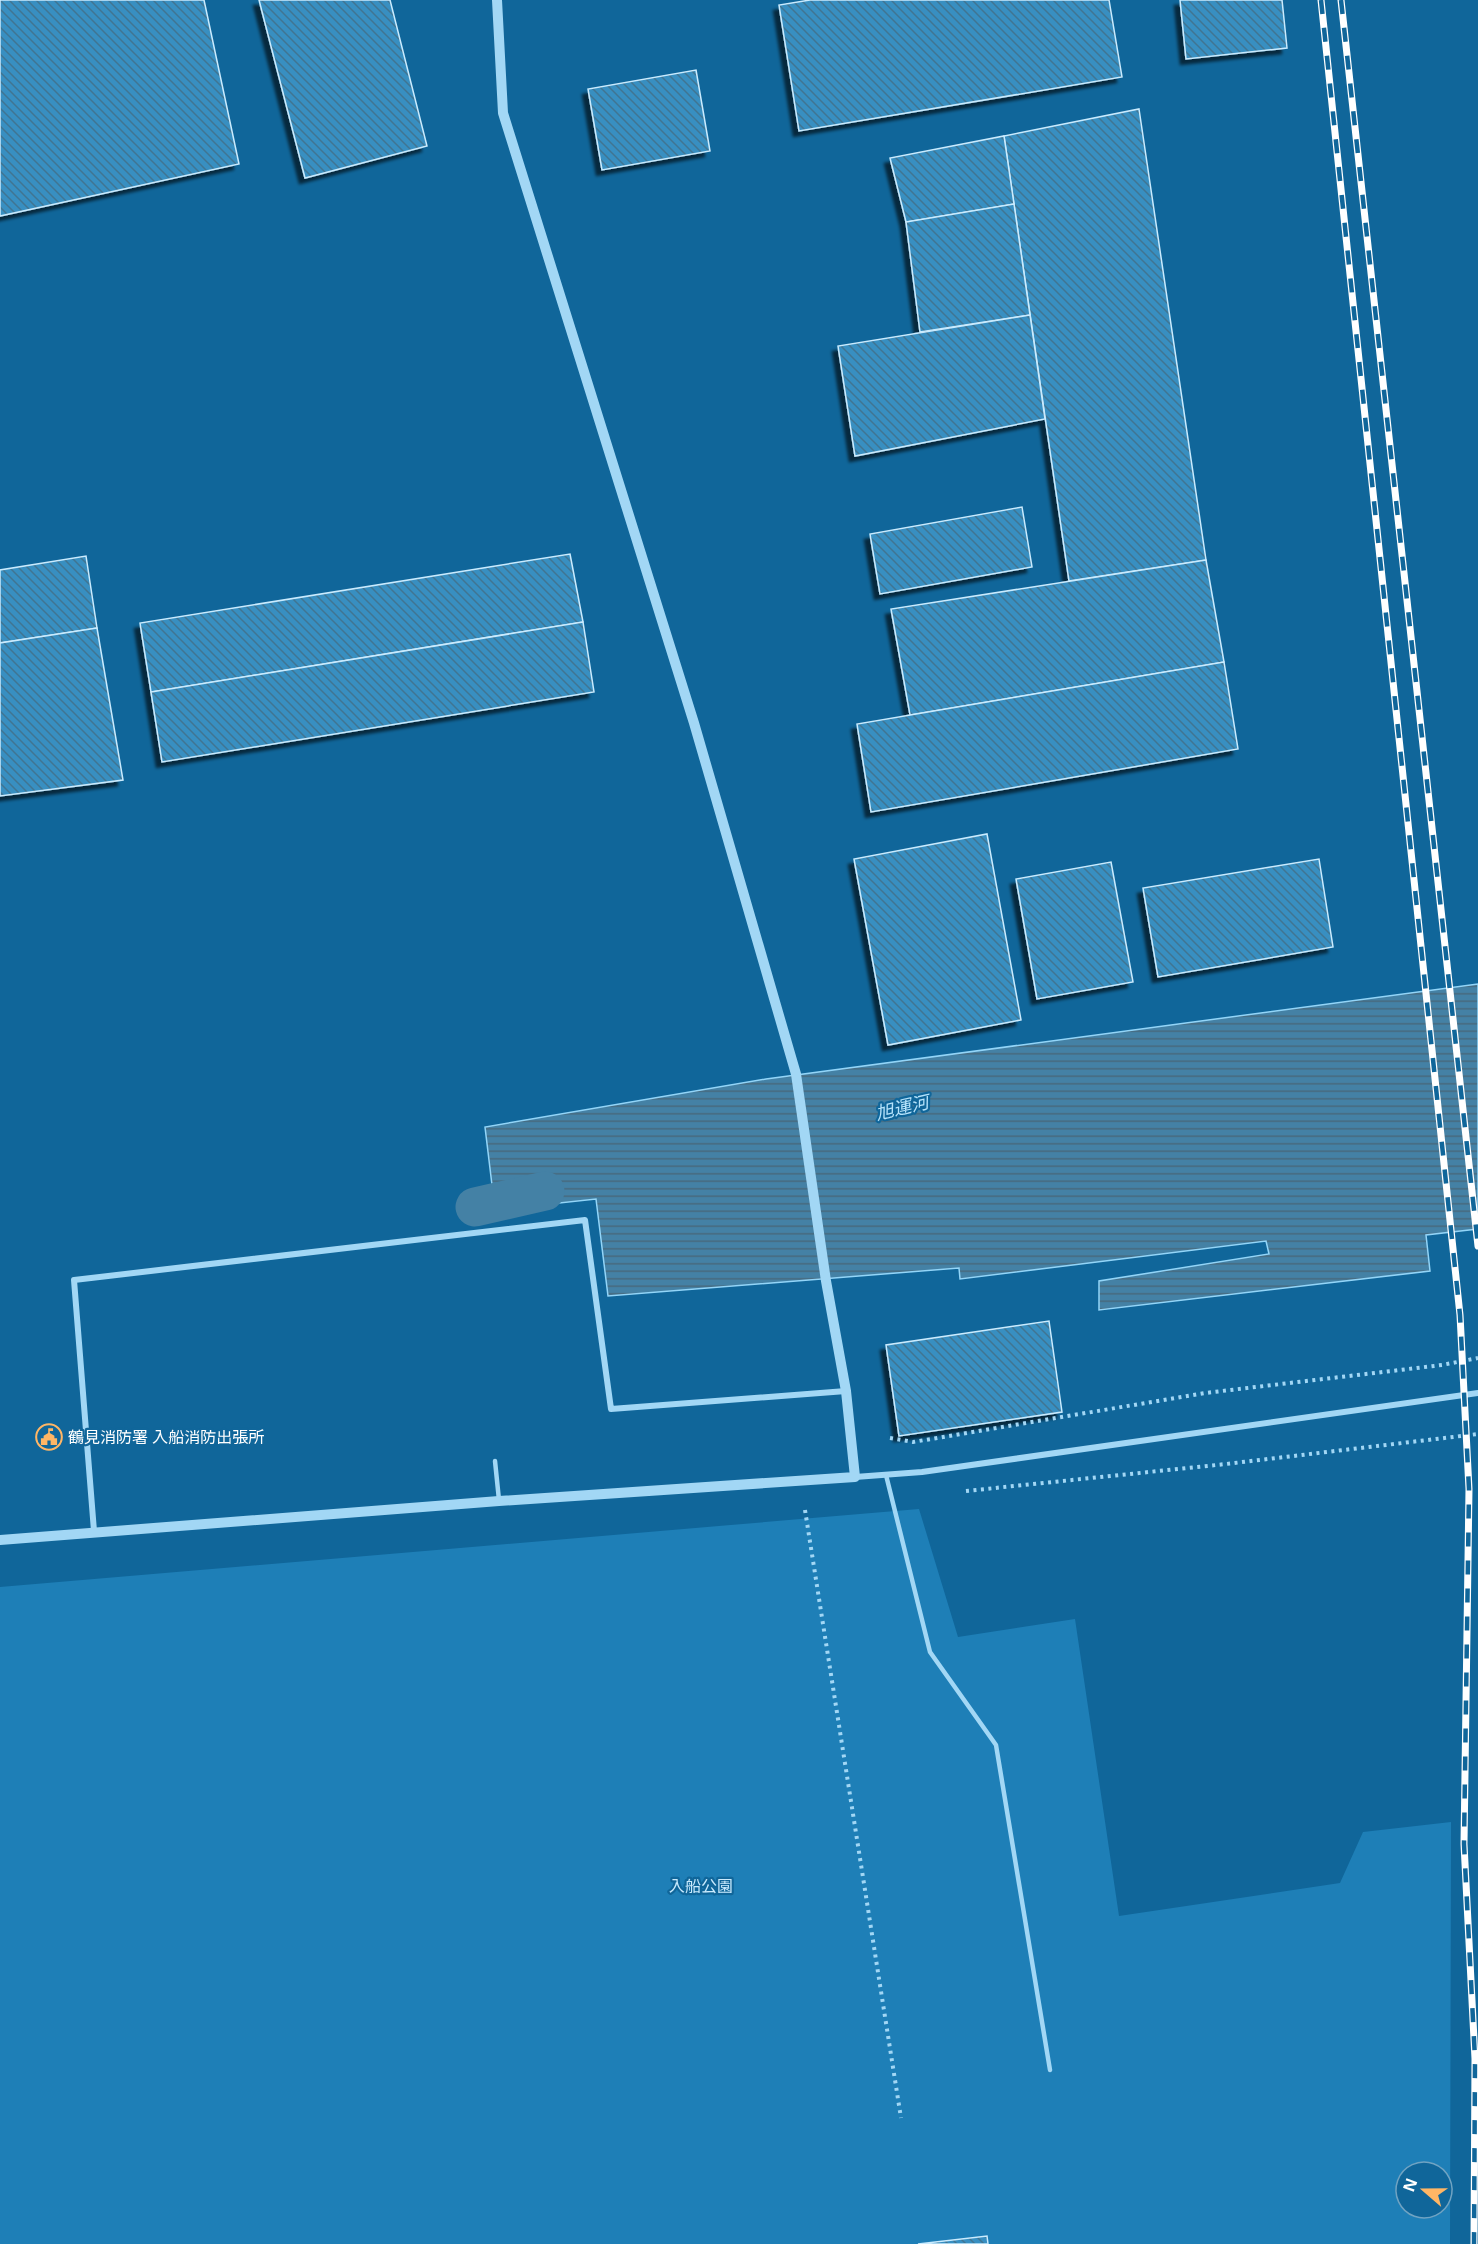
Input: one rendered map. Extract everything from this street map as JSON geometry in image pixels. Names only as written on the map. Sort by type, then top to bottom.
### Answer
[{"type":"street","points":[[497,0],[503,113],[694,723],[796,1074],[826,1281],[846,1391],[855,1477]]},
{"type":"street","points":[[94,1531],[74,1280],[585,1220],[611,1409],[846,1391]]},
{"type":"street","points":[[0,1540],[499,1501],[886,1475],[1478,1393]]},
{"type":"lane","points":[[495,1461],[499,1501]]},
{"type":"lane","points":[[886,1475],[930,1652],[996,1745],[1050,2070]]},
{"type":"path","points":[[890,1438],[912,1442],[1205,1393],[1442,1365],[1478,1358]]},
{"type":"path","points":[[954,1492],[1226,1464],[1478,1434]]},
{"type":"path","points":[[805,1510],[901,2118]]},
{"type":"green space","name":"入船公園","points":[[919,1509],[958,1637],[1075,1619],[1119,1916],[1340,1883],[1363,1832],[1451,1822],[1450,2160],[1394,2160],[1394,2220],[1450,2220],[1450,2244],[0,2244],[0,1587]]},
{"type":"water","points":[[1478,984],[1478,1229],[1426,1235],[1430,1271],[1099,1310],[1099,1281],[1269,1254],[1266,1241],[960,1279],[959,1268],[608,1296],[596,1199],[495,1210],[485,1127],[766,1079]]},
{"type":"building","points":[[0,0],[204,0],[239,164],[0,216]]},
{"type":"building","points":[[259,0],[390,0],[427,146],[305,178]]},
{"type":"building","points":[[810,0],[1109,0],[1122,77],[799,131],[779,5]]},
{"type":"building","points":[[1180,0],[1282,0],[1287,48],[1186,59]]},
{"type":"building","points":[[696,70],[710,151],[602,170],[588,89]]},
{"type":"building","points":[[1139,109],[1206,560],[1069,581],[1004,136]]},
{"type":"building","points":[[1004,136],[1014,204],[906,222],[890,158]]},
{"type":"building","points":[[1014,204],[1030,315],[920,332],[906,222]]},
{"type":"building","points":[[1030,315],[1045,419],[855,456],[838,346]]},
{"type":"building","points":[[1022,507],[1032,567],[880,594],[870,534]]},
{"type":"building","points":[[570,554],[583,622],[151,692],[140,623]]},
{"type":"building","points":[[86,556],[97,628],[0,643],[0,570]]},
{"type":"building","points":[[1206,560],[1224,662],[910,715],[891,609]]},
{"type":"building","points":[[583,622],[594,692],[162,762],[151,692]]},
{"type":"building","points":[[97,628],[123,780],[0,796],[0,643]]},
{"type":"building","points":[[1224,662],[1238,749],[871,812],[857,724]]},
{"type":"building","points":[[987,834],[1021,1020],[888,1045],[854,859]]},
{"type":"building","points":[[1319,859],[1333,947],[1158,977],[1143,888]]},
{"type":"building","points":[[1111,862],[1133,982],[1037,999],[1016,879]]},
{"type":"building","points":[[1049,1321],[1062,1412],[899,1436],[886,1345]]},
{"type":"building","points":[[987,2236],[988,2244],[918,2244]]},
{"type":"waterway","name":"旭運河","points":[[475,1207],[545,1191]]},
{"type":"railway","points":[[1321,0],[1460,1315],[1469,1489],[1464,1844],[1475,2059],[1474,2244]]},
{"type":"railway","points":[[1341,0],[1478,1246]]},
{"type":"place","name":"鶴見消防署 入船消防出張所","points":[[49,1437]]}]
